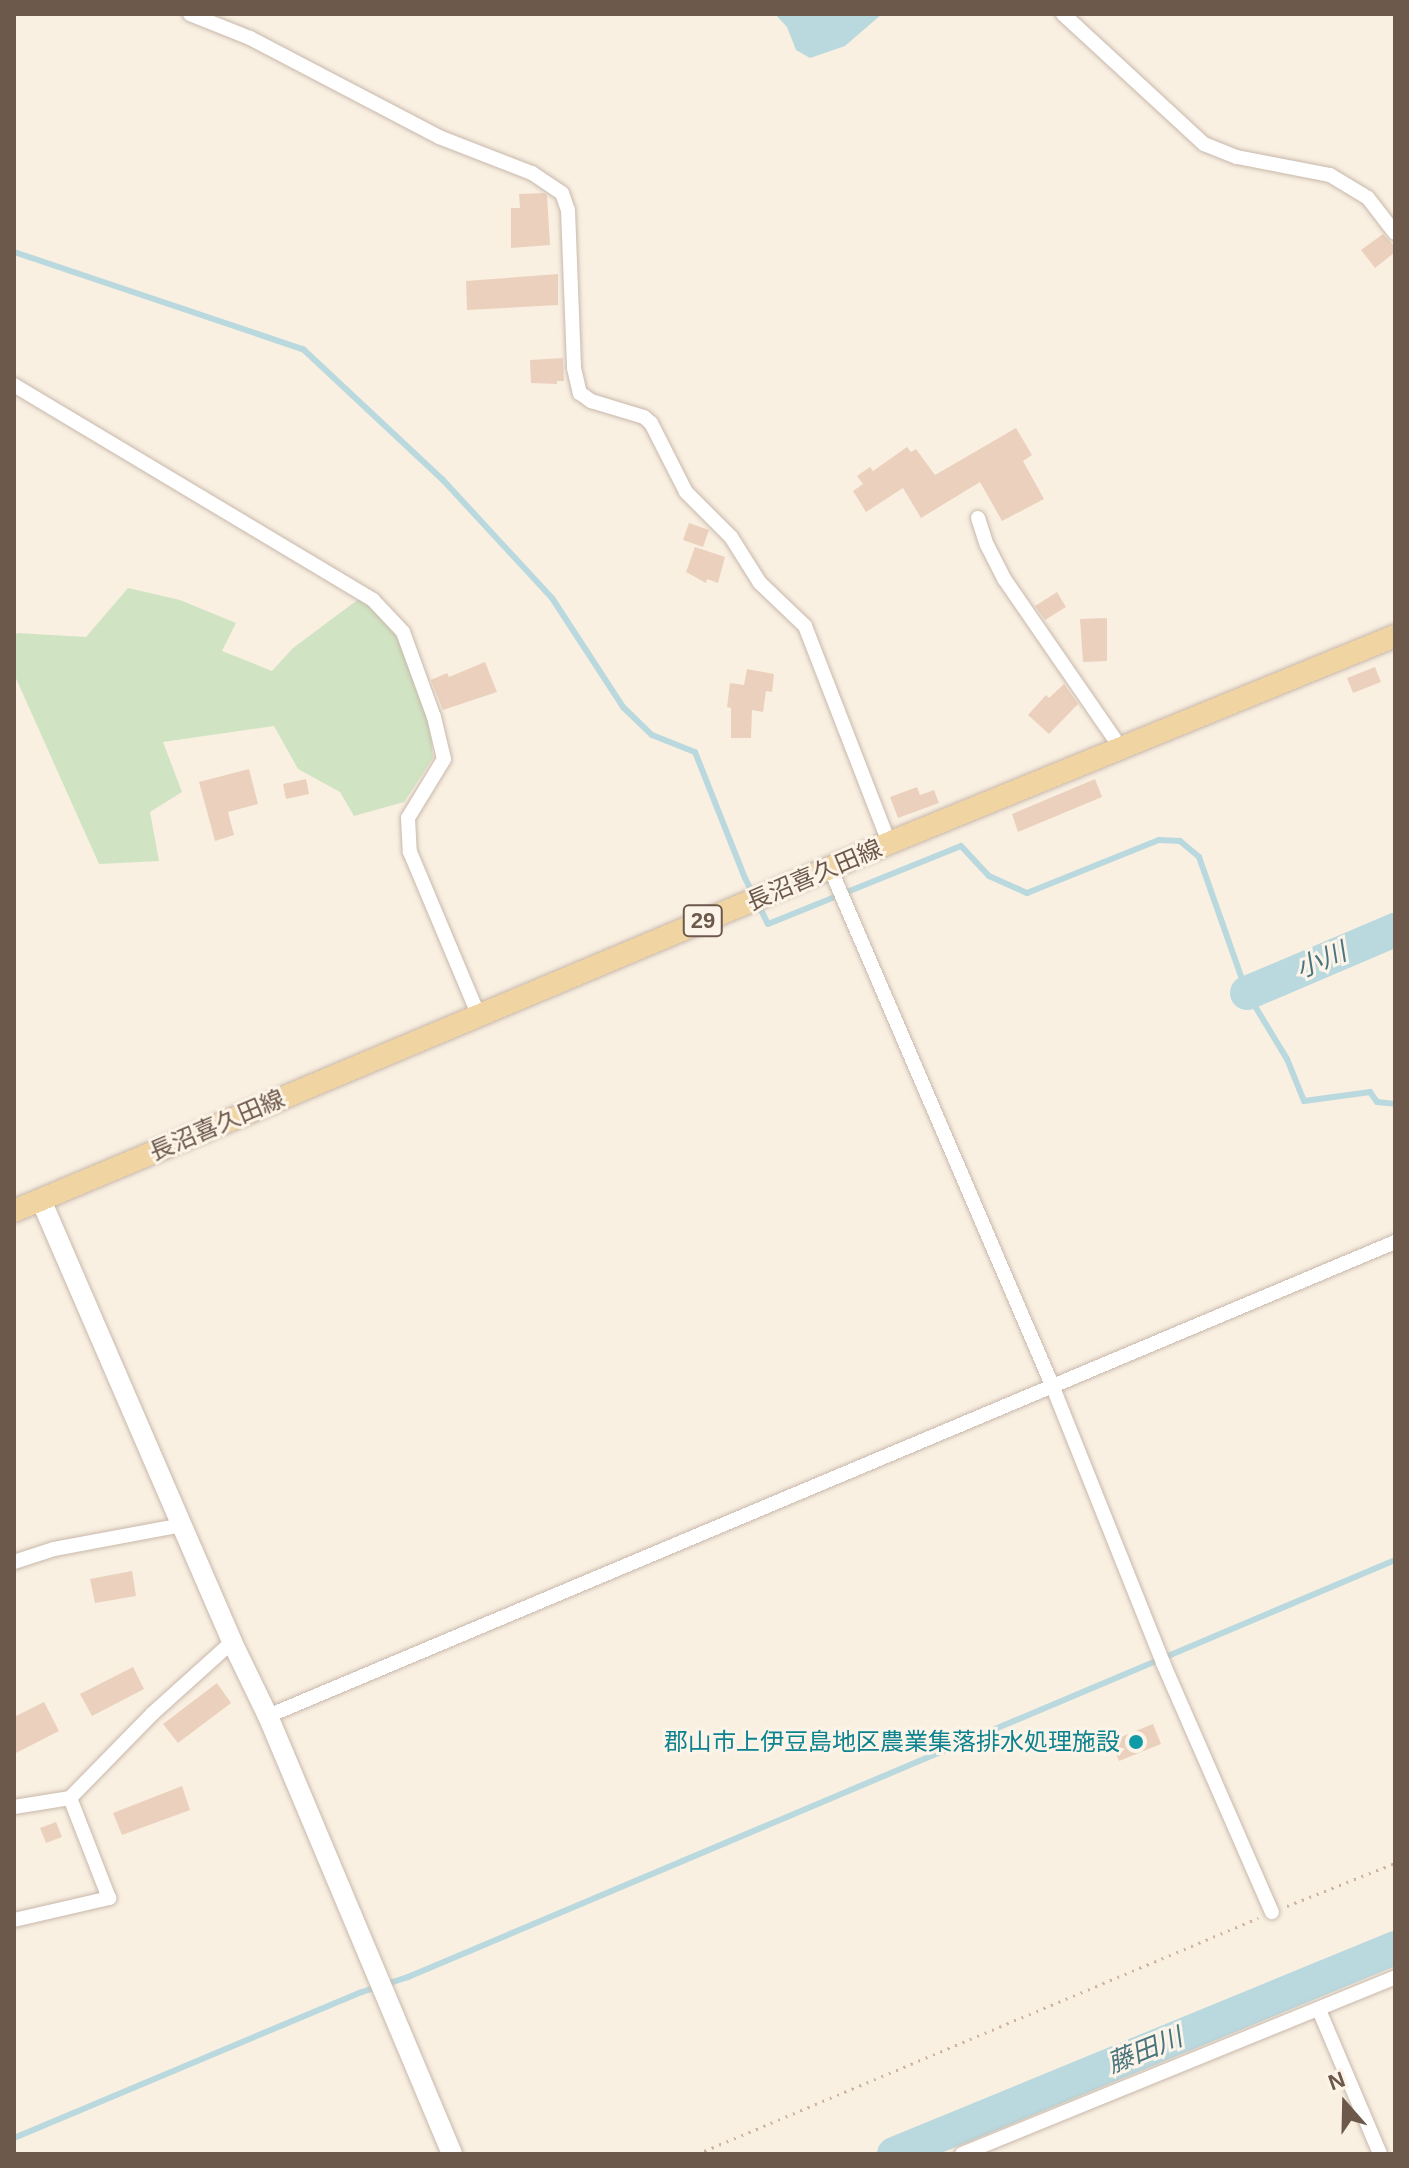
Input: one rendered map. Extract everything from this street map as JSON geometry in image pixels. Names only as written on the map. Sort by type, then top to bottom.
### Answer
[{"type":"main road","name":"長沼喜久田線","points":[[14,1211],[478,1014],[1395,636]]},
{"type":"street","points":[[190,14],[250,38],[439,137],[532,173],[562,193],[568,210],[574,368],[580,393],[591,401],[644,417],[651,423],[686,492],[731,537],[760,583],[805,626],[889,843]]},
{"type":"street","points":[[1063,14],[1160,108],[1204,144],[1237,157],[1330,175],[1368,198],[1395,233]]},
{"type":"street","points":[[14,385],[373,600],[403,632],[434,717],[444,759],[408,818],[410,852],[478,1014]]},
{"type":"street","points":[[978,518],[987,545],[1005,580],[1121,748]]},
{"type":"street","points":[[830,868],[1052,1385],[1163,1663],[1272,1912]]},
{"type":"street","points":[[41,1200],[232,1642],[268,1716],[452,2154]]},
{"type":"street","points":[[268,1716],[1395,1242]]},
{"type":"street","points":[[14,1562],[54,1549],[182,1525]]},
{"type":"street","points":[[14,1807],[70,1798],[152,1714],[232,1642]]},
{"type":"street","points":[[14,1920],[109,1898],[70,1798]]},
{"type":"street","points":[[962,2154],[1395,1977]]},
{"type":"street","points":[[1319,2010],[1380,2154]]},
{"type":"path","points":[[697,2154],[1395,1863]]},
{"type":"green space","points":[[128,588],[180,600],[236,623],[222,651],[272,671],[293,648],[360,598],[393,627],[427,698],[433,758],[404,802],[354,816],[340,792],[298,769],[274,726],[163,742],[182,792],[150,812],[159,861],[99,864],[14,674],[14,638],[17,633],[86,637]]},
{"type":"water","points":[[775,14],[882,14],[845,46],[810,58],[796,50],[787,27]]},
{"type":"building","points":[[519,194],[547,195],[550,245],[511,248],[511,208],[520,208]]},
{"type":"building","points":[[1383,234],[1395,247],[1395,252],[1375,268],[1361,250]]},
{"type":"building","points":[[558,274],[558,305],[467,310],[466,281]]},
{"type":"building","points":[[563,358],[564,381],[557,381],[557,384],[531,383],[530,360]]},
{"type":"building","points":[[1016,428],[1032,455],[1023,461],[1044,499],[1002,521],[980,482],[921,518],[903,488],[866,512],[853,491],[863,484],[857,476],[870,467],[873,471],[907,447],[911,452],[916,449],[935,475]]},
{"type":"building","points":[[689,523],[709,530],[703,547],[683,540]]},
{"type":"building","points":[[695,547],[725,557],[718,583],[707,579],[706,583],[686,572]]},
{"type":"building","points":[[1057,592],[1066,607],[1045,620],[1035,606]]},
{"type":"building","points":[[1107,618],[1107,661],[1083,662],[1080,619]]},
{"type":"building","points":[[485,662],[497,692],[443,710],[431,680],[447,673],[449,677]]},
{"type":"building","points":[[1375,667],[1381,682],[1353,693],[1347,678]]},
{"type":"building","points":[[747,669],[774,674],[772,692],[766,691],[763,712],[752,710],[751,738],[731,738],[731,708],[727,707],[730,683],[744,685]]},
{"type":"building","points":[[1064,684],[1078,704],[1049,734],[1028,715],[1046,695],[1049,698]]},
{"type":"building","points":[[249,769],[258,804],[228,812],[234,835],[215,841],[199,782]]},
{"type":"building","points":[[306,779],[309,794],[286,799],[283,784]]},
{"type":"building","points":[[1095,779],[1102,797],[1018,832],[1012,814]]},
{"type":"building","points":[[917,787],[920,795],[934,790],[939,803],[898,818],[890,797]]},
{"type":"building","points":[[132,1571],[136,1596],[95,1603],[90,1579]]},
{"type":"building","points":[[133,1667],[144,1689],[92,1716],[80,1694]]},
{"type":"building","points":[[217,1683],[231,1703],[178,1743],[163,1724]]},
{"type":"building","points":[[44,1702],[59,1731],[14,1754],[14,1717]]},
{"type":"building","name":"郡山市上伊豆島地区農業集落排水処理施設","points":[[1153,1724],[1161,1744],[1119,1761],[1111,1741]]},
{"type":"building","points":[[182,1786],[190,1810],[122,1835],[113,1813]]},
{"type":"building","points":[[56,1822],[62,1837],[46,1843],[40,1828]]},
{"type":"waterway","points":[[14,252],[303,349],[443,480],[552,598],[623,707],[652,735],[695,752],[745,878],[768,924],[961,846],[989,876],[1027,893],[1159,840],[1180,841],[1199,857],[1247,993],[1287,1059],[1304,1101],[1370,1092],[1377,1102],[1395,1104]]},
{"type":"waterway","name":"小川","points":[[1247,993],[1395,930]]},
{"type":"waterway","points":[[14,2138],[362,1992],[408,1977],[1395,1560]]},
{"type":"waterway","name":"藤田川","points":[[894,2154],[1395,1948]]},
{"type":"place","name":"郡山市上伊豆島地区農業集落排水処理施設","points":[[1136,1742]]}]
